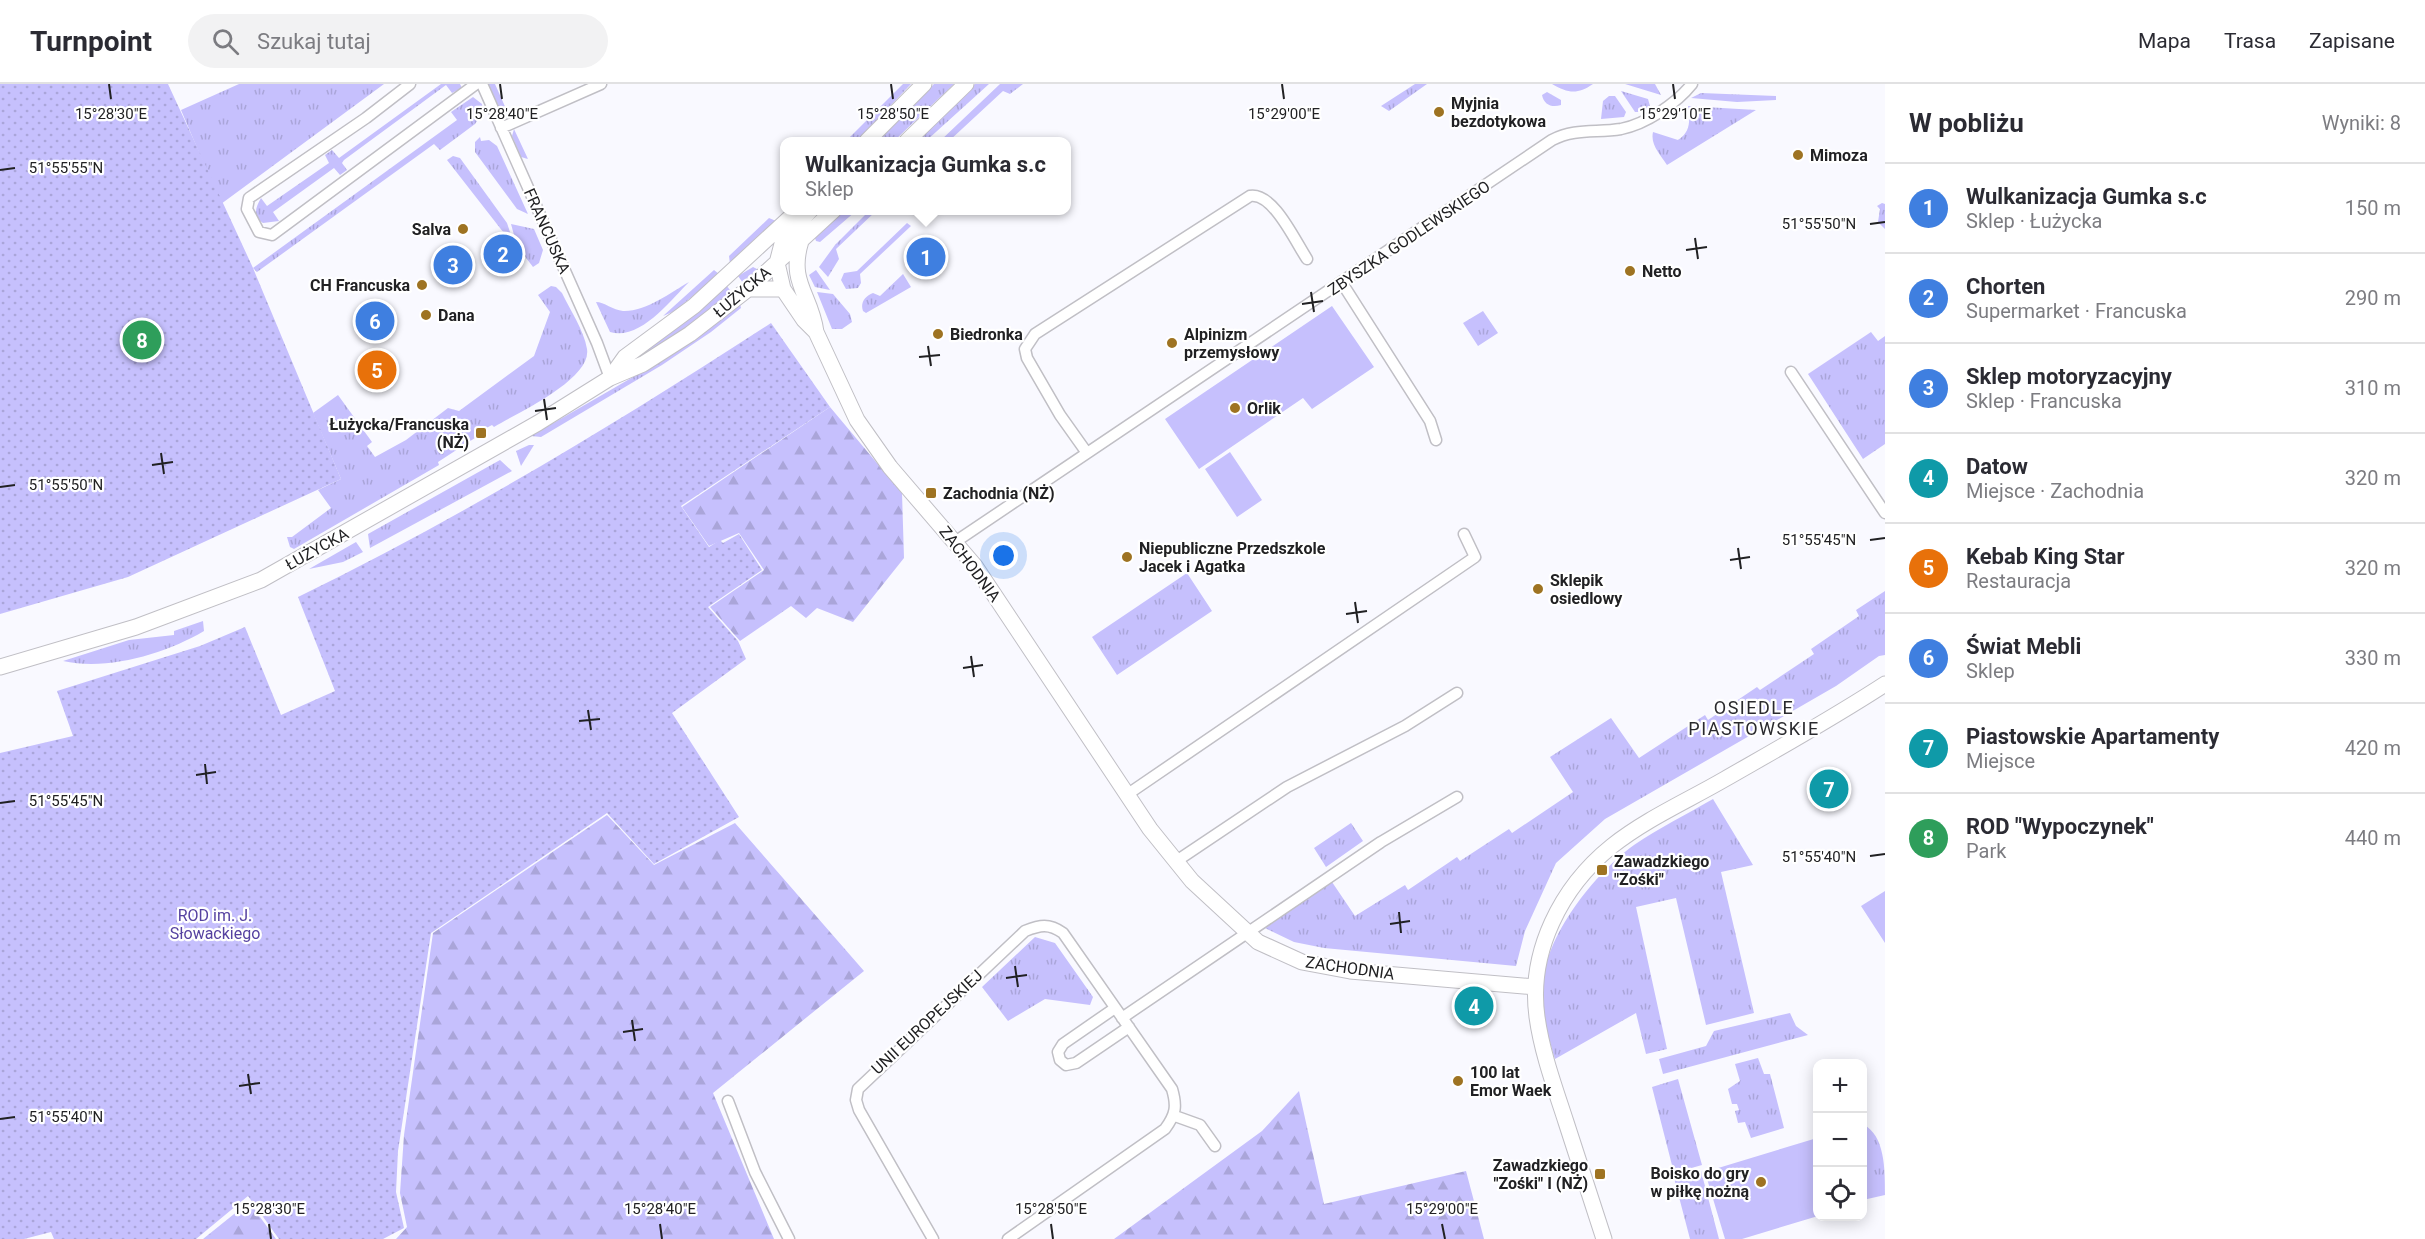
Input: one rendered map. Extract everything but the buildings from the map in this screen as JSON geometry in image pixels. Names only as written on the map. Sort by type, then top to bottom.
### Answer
[{"type":"street","points":[[410,84],[366,118],[249,198],[246,209],[259,232],[272,235],[476,84]]},
{"type":"street","name":"FRANCUSKA","points":[[482,84],[597,343],[610,378]]},
{"type":"street","points":[[501,128],[601,84]]},
{"type":"street","points":[[871,137],[924,84]]},
{"type":"street","points":[[911,137],[966,84]]},
{"type":"street","name":"ZBYSZKA GODLEWSKIEGO","points":[[955,542],[1552,140],[1576,131],[1619,129],[1636,125],[1652,118],[1692,84]]},
{"type":"street","points":[[1087,453],[1060,415],[1027,358],[1025,349],[1035,334],[1250,196],[1265,197],[1273,205],[1307,259]]},
{"type":"street","name":"ŁUŻYCKA","points":[[610,378],[625,357],[694,306],[793,215]]},
{"type":"street","points":[[806,215],[783,240],[777,263],[783,289],[804,320],[816,332]]},
{"type":"street","name":"ŁUŻYCKA","points":[[0,667],[136,627],[261,580],[538,423],[610,378],[643,364],[690,334],[748,289],[829,215]]},
{"type":"street","points":[[801,241],[796,256],[796,277],[813,313],[816,332]]},
{"type":"street","points":[[734,270],[758,262],[777,263],[796,277]]},
{"type":"street","points":[[1342,283],[1430,421],[1436,440]]},
{"type":"street","points":[[748,289],[783,289]]},
{"type":"street","name":"ZACHODNIA","points":[[816,332],[857,420],[890,467],[975,566],[1175,862],[1221,910],[1258,942],[1302,962],[1350,971],[1535,987]]},
{"type":"street","points":[[1791,372],[1885,513]]},
{"type":"street","points":[[1128,794],[1475,556],[1464,534]]},
{"type":"street","points":[[1604,1239],[1546,1059],[1537,1016],[1535,987],[1551,922],[1574,885],[1613,845],[1649,821],[1838,714],[1885,684]]},
{"type":"street","points":[[1175,862],[1287,787],[1405,726],[1457,693]]},
{"type":"street","points":[[1115,1008],[1064,1044],[1058,1052],[1060,1060],[1066,1065],[1076,1063],[1246,931],[1381,842],[1457,797]]},
{"type":"street","name":"UNII EUROPEJSKIEJ","points":[[933,1239],[859,1110],[856,1100],[858,1089],[1025,931],[1040,925],[1053,926],[1063,933],[1172,1089],[1176,1102],[1175,1116]]},
{"type":"street","points":[[728,1101],[755,1172],[789,1239]]},
{"type":"street","points":[[1008,1239],[1165,1129],[1175,1116],[1200,1125],[1215,1146]]},
{"type":"green space","points":[[0,84],[168,84],[253,268],[341,479],[128,577],[0,614]]},
{"type":"green space","points":[[239,84],[384,84],[221,204],[181,110]]},
{"type":"green space","points":[[441,84],[460,84],[462,88],[452,93],[446,85],[344,160],[342,163],[347,170],[340,175],[334,168],[273,212],[279,221],[263,223],[258,218],[256,208],[261,198],[267,206],[329,163],[325,155],[332,150],[339,158]]},
{"type":"green space","points":[[488,84],[495,84],[511,120],[503,116]]},
{"type":"green space","points":[[903,84],[911,84],[861,137],[850,137]]},
{"type":"green space","points":[[934,84],[954,84],[898,137],[882,137]]},
{"type":"green space","points":[[975,84],[989,84],[930,137],[920,137]]},
{"type":"green space","points":[[1000,84],[1023,84],[1010,94],[1003,91],[953,137],[944,137]]},
{"type":"green space","points":[[1415,84],[1427,84],[1389,111],[1381,106]]},
{"type":"green space","points":[[1552,84],[1593,84],[1572,92]]},
{"type":"green space","points":[[1625,84],[1655,84],[1661,95]]},
{"type":"green space","points":[[1621,91],[1648,99],[1650,106],[1641,112],[1635,112]]},
{"type":"green space","points":[[1547,92],[1561,100],[1561,105],[1552,106],[1547,103],[1542,95]]},
{"type":"green space","points":[[1701,93],[1776,96],[1776,100],[1737,102],[1691,98]]},
{"type":"green space","points":[[1609,96],[1615,96],[1626,112],[1624,117],[1601,119],[1603,101]]},
{"type":"green space","points":[[473,97],[482,104],[483,112],[475,124],[440,150],[434,144],[257,272],[253,268],[457,120],[451,112]]},
{"type":"green space","points":[[1688,106],[1756,110],[1667,165],[1655,146],[1653,132],[1678,140],[1687,129]]},
{"type":"green space","points":[[514,129],[528,159],[521,157],[512,136]]},
{"type":"green space","points":[[480,137],[481,141],[489,140],[497,146],[528,214],[517,209],[475,152],[475,142]]},
{"type":"green space","points":[[453,156],[460,158],[507,223],[510,232],[507,237],[447,160]]},
{"type":"green space","points":[[1885,204],[1885,229],[1878,222],[1880,209],[1877,206]]},
{"type":"green space","points":[[840,215],[851,215],[820,242],[815,238]]},
{"type":"green space","points":[[865,215],[872,215],[836,249],[839,259],[828,277],[819,267],[835,245]]},
{"type":"green space","points":[[769,218],[776,221],[730,264],[729,256]]},
{"type":"green space","points":[[907,223],[911,226],[860,274],[861,283],[858,288],[846,289],[841,280],[844,273],[857,271]]},
{"type":"green space","points":[[511,224],[534,229],[543,250],[539,263],[533,267],[517,246]]},
{"type":"green space","points":[[753,267],[759,270],[743,283],[738,276]]},
{"type":"green space","points":[[714,270],[719,274],[675,311],[663,316]]},
{"type":"green space","points":[[816,270],[830,290],[815,287],[809,275]]},
{"type":"green space","points":[[903,274],[911,287],[866,313],[863,311],[862,305],[868,296],[873,293],[880,296]]},
{"type":"green space","points":[[689,282],[654,317],[632,331],[610,332],[596,302],[623,311],[631,310],[657,301]]},
{"type":"green space","points":[[551,286],[556,287],[562,293],[580,327],[585,342],[587,349],[585,360],[578,372],[535,404],[494,427],[492,425],[477,433],[478,436],[438,462],[439,465],[294,549],[290,547],[287,537],[292,537],[331,508],[318,490],[341,479],[313,413],[338,395],[372,442],[367,446],[375,457],[406,440],[448,408],[459,411],[534,356],[550,312],[538,295]]},
{"type":"green space","points":[[727,286],[732,293],[685,329],[635,360],[633,357],[684,323]]},
{"type":"green space","points":[[817,292],[833,294],[850,314],[852,322],[842,329],[832,329]]},
{"type":"green space","points":[[740,304],[741,308],[711,332],[662,365],[541,437],[531,436],[678,351]]},
{"type":"green space","points":[[1332,306],[1374,367],[1312,409],[1303,398],[1199,469],[1165,419]]},
{"type":"green space","points":[[1483,311],[1498,333],[1478,346],[1463,323]]},
{"type":"green space","name":"ROD im. J. Słowackiego","points":[[771,323],[830,407],[681,506],[709,547],[720,540],[723,543],[739,534],[762,570],[708,607],[738,641],[746,659],[672,713],[739,817],[654,864],[607,813],[431,933],[398,1151],[396,1192],[404,1228],[383,1239],[279,1239],[248,1196],[196,1239],[54,1239],[51,1232],[24,1239],[0,1239],[0,753],[73,736],[57,691],[200,646],[245,627],[281,715],[335,691],[298,597],[420,534],[539,467]]},
{"type":"green space","points":[[1871,332],[1878,341],[1885,336],[1885,444],[1863,459],[1808,374]]},
{"type":"green space","points":[[830,407],[902,493],[904,558],[853,622],[817,608],[806,618],[791,606],[740,641],[710,607],[764,570],[739,533],[709,546],[682,507]]},
{"type":"green space","points":[[534,445],[521,466],[516,451]]},
{"type":"green space","points":[[1230,452],[1262,500],[1237,517],[1205,469]]},
{"type":"green space","points":[[500,460],[512,471],[370,548],[368,534]]},
{"type":"green space","points":[[356,542],[363,552],[343,562],[309,569]]},
{"type":"green space","points":[[1187,573],[1212,611],[1117,675],[1092,637]]},
{"type":"green space","points":[[1885,591],[1885,655],[1879,656],[1836,686],[1605,819],[1556,863],[1525,931],[1516,966],[1324,948],[1294,942],[1265,928],[1332,882],[1355,916],[1405,885],[1408,890],[1457,857],[1460,861],[1509,829],[1512,833],[1573,792],[1550,757],[1611,718],[1639,758],[1705,715],[1708,720],[1757,687],[1760,690],[1814,654],[1811,649],[1859,616],[1856,610]]},
{"type":"green space","points":[[203,621],[204,631],[154,653],[99,664],[63,661],[129,640],[174,635],[174,631]]},
{"type":"green space","points":[[1713,799],[1753,865],[1721,872],[1754,1013],[1706,1025],[1676,898],[1636,907],[1667,1049],[1646,1054],[1636,1013],[1555,1059],[1546,1024],[1542,987],[1545,967],[1562,927],[1588,889],[1619,857],[1663,827]]},
{"type":"green space","points":[[607,815],[654,865],[735,823],[864,971],[713,1093],[774,1239],[396,1239],[407,1227],[400,1193],[404,1135],[433,933]]},
{"type":"green space","points":[[1351,823],[1363,841],[1326,867],[1314,848]]},
{"type":"green space","points":[[1885,891],[1885,943],[1861,906]]},
{"type":"green space","points":[[1035,937],[1055,943],[1093,997],[1090,1005],[1045,999],[1008,1021],[982,987]]},
{"type":"green space","points":[[1790,1013],[1796,1026],[1808,1035],[1663,1074],[1659,1059],[1706,1046],[1714,1031]]},
{"type":"green space","points":[[1758,1058],[1764,1074],[1770,1074],[1784,1128],[1751,1138],[1745,1122],[1738,1123],[1735,1111],[1739,1110],[1737,1104],[1732,1104],[1728,1089],[1740,1081],[1735,1064]]},
{"type":"green space","points":[[1678,1079],[1702,1165],[1674,1173],[1652,1087]]},
{"type":"green space","points":[[1299,1091],[1324,1204],[1466,1171],[1484,1239],[1114,1239],[1262,1131]]},
{"type":"green space","points":[[1867,1127],[1876,1136],[1880,1145],[1884,1164],[1885,1195],[1867,1199]]},
{"type":"green space","name":"Boisko do gry w piłkę nożną","points":[[1813,1139],[1813,1218],[1742,1239],[1725,1239],[1705,1172]]},
{"type":"green space","points":[[1701,1171],[1719,1239],[1690,1239],[1674,1178]]},
{"type":"green space","points":[[249,1202],[276,1239],[203,1239]]},
{"type":"place","name":"Myjnia bezdotykowa","points":[[1439,112]]},
{"type":"place","name":"Mimoza","points":[[1798,155]]},
{"type":"place","name":"Salva","points":[[463,229]]},
{"type":"place","name":"Chorten","points":[[503,254]]},
{"type":"place","name":"Wulkanizacja Gumka s.c","points":[[926,257]]},
{"type":"place","name":"Sklep motoryzacyjny","points":[[453,265]]},
{"type":"place","name":"Netto","points":[[1630,271]]},
{"type":"place","name":"CH Francuska","points":[[422,285]]},
{"type":"place","name":"Dana","points":[[426,315]]},
{"type":"place","name":"Świat Mebli","points":[[375,321]]},
{"type":"place","name":"Biedronka","points":[[938,334]]},
{"type":"place","name":"ROD \"Wypoczynek\"","points":[[142,340]]},
{"type":"place","name":"Alpinizm przemysłowy","points":[[1172,343]]},
{"type":"place","name":"Kebab King Star","points":[[377,370]]},
{"type":"place","name":"Orlik","points":[[1235,408]]},
{"type":"place","name":"Łużycka/Francuska (NŻ)","points":[[481,433]]},
{"type":"place","name":"Zachodnia (NŻ)","points":[[931,493]]},
{"type":"place","name":"Niepubliczne Przedszkole Jacek i Agatka","points":[[1127,557]]},
{"type":"place","name":"Sklepik osiedlowy","points":[[1538,589]]},
{"type":"place","name":"Piastowskie Apartamenty","points":[[1829,789]]},
{"type":"place","name":"Zawadzkiego \"Zośki\"","points":[[1602,870]]},
{"type":"place","name":"Datow","points":[[1474,1006]]},
{"type":"place","name":"100 lat Emor Waek","points":[[1458,1081]]},
{"type":"place","name":"Zawadzkiego \"Zośki\" I (NŻ)","points":[[1600,1174]]},
{"type":"place","name":"Boisko do gry w piłkę nożną","points":[[1761,1182]]},
{"type":"district","name":"OSIEDLE PIASTOWSKIE","points":[[1754,717]]}]
